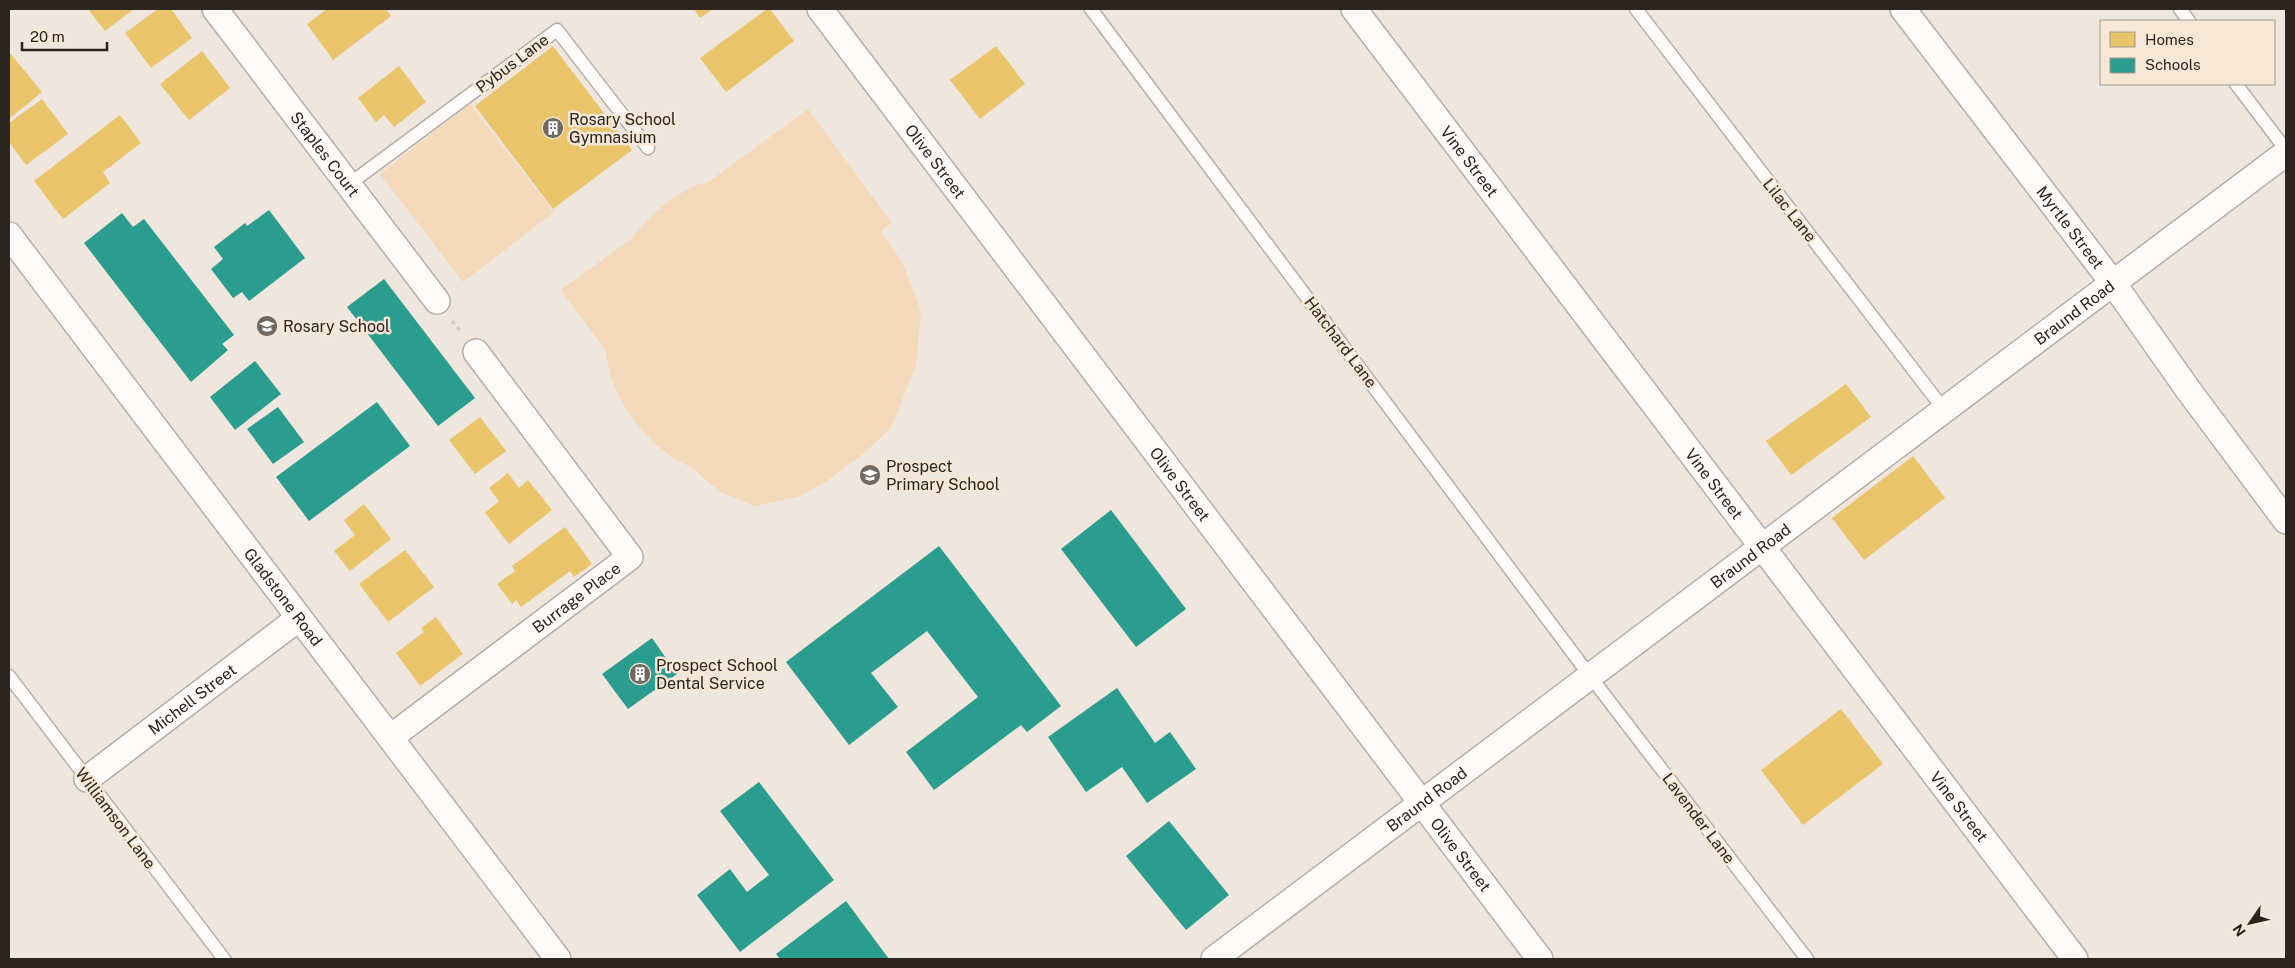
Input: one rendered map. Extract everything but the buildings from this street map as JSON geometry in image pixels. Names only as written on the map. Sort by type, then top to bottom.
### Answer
[{"type":"street","name":"Staples Court","points":[[215,9],[436,301]]},
{"type":"street","name":"Olive Street","points":[[820,9],[1420,804],[1540,959]]},
{"type":"street","name":"Vine Street","points":[[1354,9],[2075,959]]},
{"type":"street","name":"Myrtle Street","points":[[1903,9],[2113,283],[2189,391],[2286,521]]},
{"type":"street","name":"Braund Road","points":[[1214,959],[1944,411],[2286,151]]},
{"type":"street","name":"Gladstone Road","points":[[9,235],[558,959]]},
{"type":"street","name":"Burrage Place","points":[[390,737],[630,557],[476,352]]},
{"type":"street","name":"Michell Street","points":[[87,779],[299,618]]},
{"type":"lane","name":"Hatchard Lane","points":[[1091,9],[1590,676]]},
{"type":"lane","name":"Lilac Lane","points":[[1636,9],[1944,411]]},
{"type":"lane","points":[[2180,9],[2188,20]]},
{"type":"lane","name":"Pybus Lane","points":[[348,185],[557,30],[648,148]]},
{"type":"lane","points":[[2237,85],[2286,151]]},
{"type":"lane","name":"Williamson Lane","points":[[9,676],[224,959]]},
{"type":"lane","name":"Lavender Lane","points":[[1590,676],[1807,959]]},
{"type":"path","points":[[436,301],[476,352]]},
{"type":"shaded area","points":[[470,104],[554,212],[463,282],[380,174]]},
{"type":"shaded area","points":[[808,109],[892,223],[881,231],[902,262],[921,311],[916,365],[891,428],[863,454],[827,481],[798,497],[754,506],[720,492],[692,468],[673,458],[654,443],[638,426],[623,404],[612,381],[605,350],[561,290],[631,239],[651,216],[671,199],[694,186],[710,181]]},
{"type":"place","name":"Rosary School Gymnasium","points":[[553,128]]},
{"type":"place","name":"Rosary School","points":[[267,326]]},
{"type":"place","name":"Prospect Primary School","points":[[870,475]]},
{"type":"place","name":"Prospect School Dental Service","points":[[640,674]]}]
